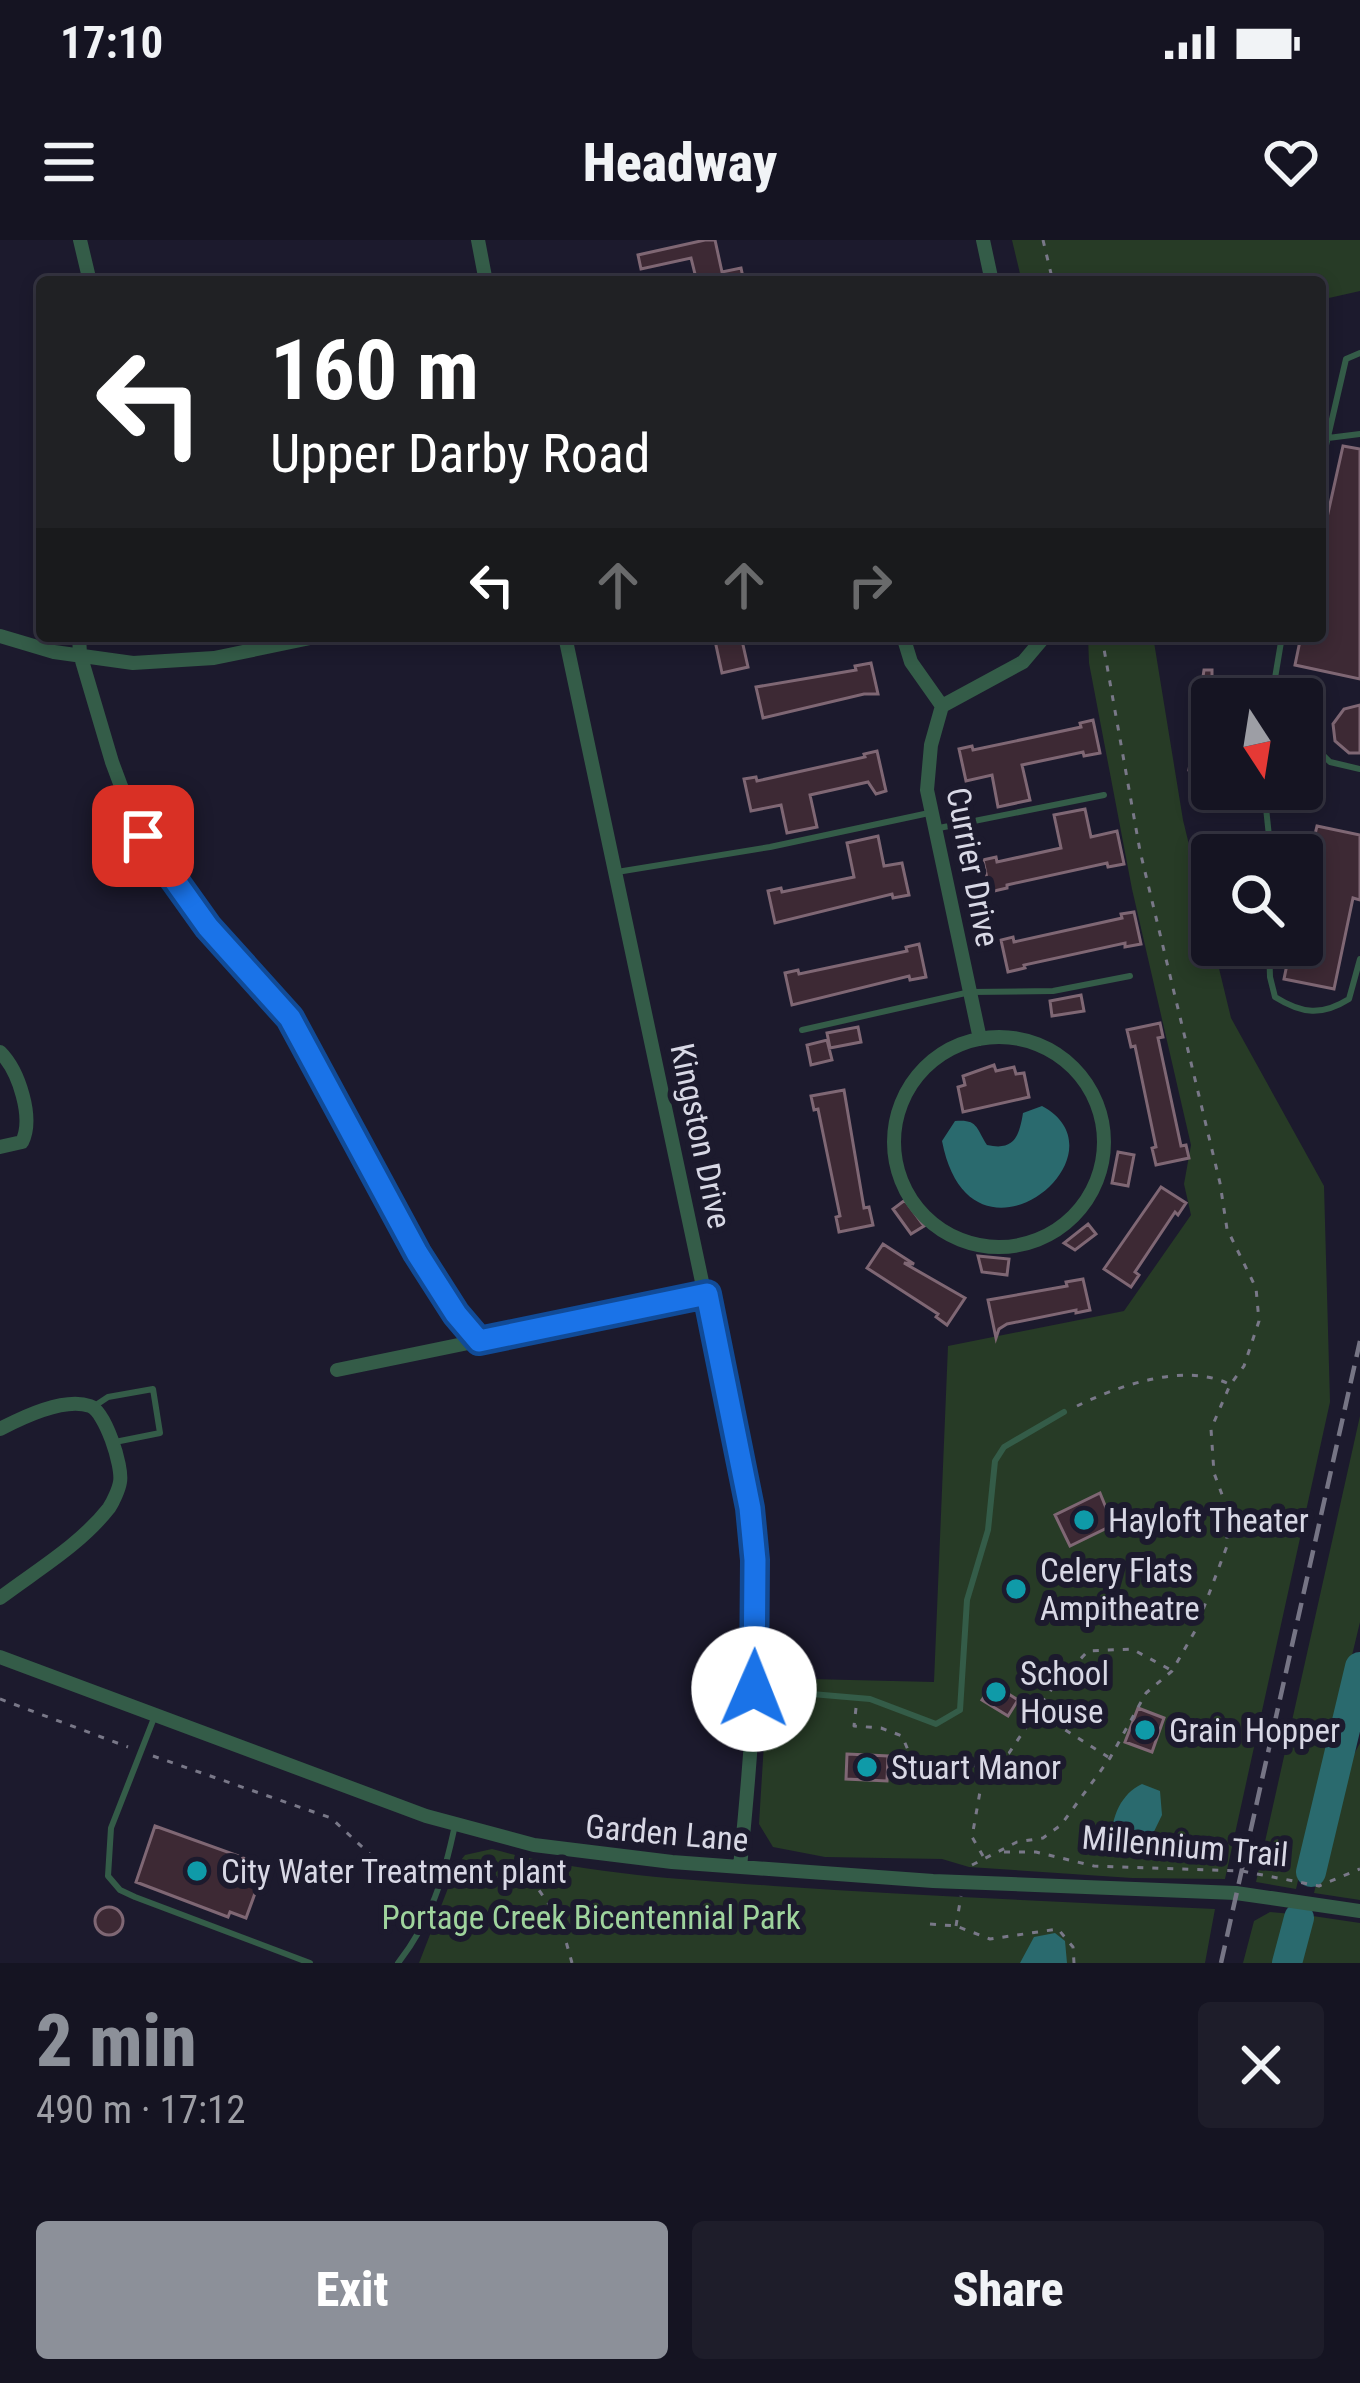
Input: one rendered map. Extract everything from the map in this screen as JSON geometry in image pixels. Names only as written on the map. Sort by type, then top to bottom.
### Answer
[{"type":"street","points":[[80,240],[88,276]]},
{"type":"street","points":[[478,240],[486,276]]},
{"type":"street","points":[[983,240],[991,276]]},
{"type":"street","points":[[0,636],[54,652],[133,664],[251,652],[294,642]]},
{"type":"street","points":[[79,642],[122,795],[143,836],[208,927],[290,1018],[417,1253],[479,1341]]},
{"type":"street","name":"Kingston Drive","points":[[567,642],[750,1508],[755,1560],[754,1689],[740,1867]]},
{"type":"street","points":[[905,642],[911,662],[942,706],[1023,662],[1040,642]]},
{"type":"street","name":"Currier Drive","points":[[942,706],[931,746],[927,790],[980,1039]]},
{"type":"street","points":[[980,1039],[1023,1039],[1055,1053],[1081,1076],[1098,1105],[1105,1139],[1100,1174],[1084,1205],[1058,1229],[1026,1244],[992,1247],[944,1231],[906,1193],[894,1160],[894,1126],[905,1093],[926,1065],[955,1046],[980,1039]]},
{"type":"street","points":[[0,1052],[15,1072],[27,1130],[22,1142],[0,1147]]},
{"type":"street","points":[[337,1370],[707,1294]]},
{"type":"street","points":[[0,1429],[53,1409],[92,1407],[100,1412],[119,1462],[120,1483],[110,1506],[62,1553],[0,1598]]},
{"type":"street","name":"Garden Lane","points":[[0,1657],[455,1826],[534,1846],[601,1856],[933,1881],[1236,1892],[1360,1911]]},
{"type":"lane","points":[[1326,446],[1346,359],[1360,353]]},
{"type":"lane","points":[[1328,438],[1360,434]]},
{"type":"lane","points":[[1275,678],[1281,642]]},
{"type":"lane","points":[[1323,755],[1330,762],[1360,769]]},
{"type":"lane","points":[[617,872],[1104,795]]},
{"type":"lane","points":[[1270,966],[1275,997],[1309,1012],[1331,1011],[1349,999],[1360,959]]},
{"type":"lane","points":[[802,1030],[970,992],[1053,991],[1130,976]]},
{"type":"lane","points":[[92,1407],[107,1397],[153,1389],[160,1433],[111,1442]]},
{"type":"lane","points":[[754,1689],[857,1698],[936,1724],[961,1709],[967,1600],[988,1530],[995,1461],[1004,1448],[1064,1412]]},
{"type":"lane","points":[[155,1715],[111,1828],[108,1876],[120,1890],[135,1897],[310,1963]]},
{"type":"lane","points":[[398,1963],[421,1934],[443,1881],[455,1826]]},
{"type":"path","points":[[1043,240],[1052,276]]},
{"type":"path","points":[[1038,1712],[1110,1758],[1146,1693],[1172,1671],[1195,1631],[1227,1546],[1227,1508],[1214,1473],[1211,1429],[1230,1384],[1244,1366],[1259,1321],[1256,1288],[1228,1229],[1140,851],[1106,642]]},
{"type":"path","points":[[1064,1412],[1118,1390],[1176,1377],[1189,1375],[1230,1384]]},
{"type":"path","points":[[983,1857],[972,1837],[984,1769],[1009,1753],[1051,1690],[1088,1651],[1132,1648],[1172,1671]]},
{"type":"path","points":[[857,1698],[854,1726],[902,1736],[911,1757]]},
{"type":"path","points":[[0,1699],[331,1818],[374,1858],[443,1881],[482,1876],[536,1886],[560,1920],[572,1963]]},
{"type":"path","points":[[911,1757],[984,1769]]},
{"type":"path","points":[[888,1778],[898,1776],[911,1757]]},
{"type":"path","name":"Millennium Trail","points":[[1110,1758],[1061,1825],[1043,1838],[1017,1842],[1002,1852],[1036,1852],[1094,1866],[1242,1871],[1319,1886],[1360,1869]]},
{"type":"path","points":[[931,1924],[956,1926],[990,1939],[1058,1929],[1073,1947],[1074,1963]]},
{"type":"green space","points":[[1012,240],[1360,240],[1360,291],[1326,299],[1326,276],[1021,276]]},
{"type":"green space","name":"Portage Creek Bicentennial Park","points":[[1088,642],[1154,642],[1191,853],[1191,966],[1218,966],[1231,1018],[1324,1186],[1330,1402],[1225,1879],[969,1867],[942,1859],[825,1857],[773,1847],[759,1824],[768,1678],[934,1682],[948,1346],[1124,1311],[1191,1215],[1184,1184],[1191,1145],[1132,889]]},
{"type":"green space","points":[[1360,1416],[1360,1622],[1296,1889],[1256,1882]]},
{"type":"green space","points":[[1360,1743],[1360,1900],[1314,1893],[1343,1775]]},
{"type":"green space","name":"Portage Creek Bicentennial Park","points":[[492,1849],[597,1870],[703,1881],[1215,1909],[1205,1963],[419,1963],[457,1865],[465,1855]]},
{"type":"green space","points":[[1270,1912],[1292,1914],[1272,1963],[1243,1963],[1254,1921]]},
{"type":"green space","points":[[1306,1915],[1360,1923],[1360,1963],[1293,1963]]},
{"type":"shaded area","points":[[1042,1106],[1065,1128],[1069,1153],[1058,1177],[1037,1197],[1010,1207],[982,1204],[958,1183],[942,1141],[955,1121],[963,1121],[975,1126],[987,1145],[1009,1144],[1023,1113]]},
{"type":"shaded area","points":[[1142,1784],[1160,1791],[1162,1815],[1146,1848],[1124,1857],[1112,1849],[1114,1820],[1127,1795]]},
{"type":"shaded area","points":[[1055,1933],[1065,1941],[1067,1963],[1020,1963],[1034,1937]]},
{"type":"building","points":[[715,240],[722,272],[741,268],[743,276],[696,276],[691,258],[641,269],[638,255]]},
{"type":"building","points":[[1343,446],[1360,449],[1360,679],[1295,665],[1300,642],[1326,642],[1326,522]]},
{"type":"building","points":[[715,642],[742,642],[748,667],[722,673]]},
{"type":"building","points":[[871,663],[878,694],[763,718],[756,687],[856,670],[855,666]]},
{"type":"building","points":[[1360,705],[1360,753],[1349,753],[1335,741],[1333,724],[1344,709]]},
{"type":"building","points":[[1093,720],[1100,753],[1022,765],[1030,800],[998,807],[992,775],[966,781],[959,749],[1081,727],[1080,723]]},
{"type":"building","points":[[877,751],[886,791],[876,794],[868,782],[810,795],[817,827],[787,833],[781,805],[751,811],[744,779],[756,777],[757,781]]},
{"type":"building","points":[[1085,809],[1091,837],[1117,831],[1124,864],[1108,867],[1107,863],[990,892],[983,860],[996,857],[997,862],[1061,848],[1054,815]]},
{"type":"building","points":[[1317,826],[1360,835],[1360,900],[1353,898],[1334,989],[1284,979],[1287,966],[1323,966],[1323,834],[1315,834]]},
{"type":"building","points":[[878,836],[884,866],[902,863],[909,895],[893,898],[892,894],[775,923],[768,891],[854,877],[847,843]]},
{"type":"building","points":[[1134,912],[1141,944],[1125,947],[1125,943],[1008,972],[1001,940],[1013,937],[1014,942]]},
{"type":"building","points":[[919,944],[926,977],[910,980],[909,976],[792,1005],[785,973],[907,951],[906,947]]},
{"type":"building","points":[[1081,995],[1084,1011],[1052,1016],[1050,1001]]},
{"type":"building","points":[[1160,1023],[1163,1037],[1158,1038],[1181,1146],[1186,1145],[1189,1158],[1156,1165],[1135,1046],[1131,1047],[1127,1030]]},
{"type":"building","points":[[858,1027],[861,1042],[830,1048],[827,1033]]},
{"type":"building","points":[[827,1040],[832,1060],[811,1065],[807,1045]]},
{"type":"building","points":[[994,1065],[996,1071],[1014,1067],[1016,1074],[1024,1073],[1029,1097],[963,1112],[958,1087],[965,1085],[963,1076]]},
{"type":"building","points":[[844,1090],[864,1208],[869,1207],[873,1225],[839,1232],[836,1217],[840,1216],[818,1109],[814,1110],[811,1096]]},
{"type":"building","points":[[1118,1152],[1134,1155],[1128,1186],[1112,1183]]},
{"type":"building","points":[[1161,1187],[1186,1203],[1135,1272],[1139,1275],[1131,1287],[1104,1269]]},
{"type":"building","points":[[905,1200],[924,1226],[911,1234],[893,1209]]},
{"type":"building","points":[[1088,1224],[1096,1234],[1075,1250],[1064,1243]]},
{"type":"building","points":[[883,1244],[914,1264],[904,1263],[965,1298],[947,1325],[938,1314],[867,1268]]},
{"type":"building","points":[[978,1256],[1009,1259],[1007,1275],[982,1272]]},
{"type":"building","points":[[1083,1279],[1090,1310],[1007,1324],[996,1338],[988,1300]]},
{"type":"building","name":"Hayloft Theater","points":[[1100,1493],[1113,1525],[1070,1546],[1055,1515]]},
{"type":"building","name":"School House","points":[[993,1684],[1018,1700],[1008,1716],[982,1700]]},
{"type":"building","name":"Grain Hopper","points":[[1138,1708],[1164,1718],[1152,1752],[1125,1742]]},
{"type":"building","name":"Stuart Manor","points":[[847,1754],[888,1756],[887,1781],[846,1779]]},
{"type":"building","name":"City Water Treatment plant","points":[[155,1826],[250,1860],[246,1869],[262,1874],[246,1918],[230,1912],[228,1917],[136,1882]]},
{"type":"building","points":[[109,1907],[119,1911],[123,1921],[119,1931],[109,1935],[99,1931],[95,1921],[99,1911]]},
{"type":"waterway","points":[[1311,1872],[1360,1667]]},
{"type":"waterway","points":[[1287,1963],[1299,1918]]},
{"type":"railway","points":[[1221,1963],[1360,1341]]},
{"type":"place","name":"Hayloft Theater","points":[[1084,1520]]},
{"type":"place","name":"Celery Flats Ampitheatre","points":[[1016,1589]]},
{"type":"place","name":"School House","points":[[996,1692]]},
{"type":"place","name":"Grain Hopper","points":[[1145,1730]]},
{"type":"place","name":"Stuart Manor","points":[[867,1767]]},
{"type":"place","name":"City Water Treatment plant","points":[[197,1871]]},
{"type":"route","points":[[143,836],[208,927],[306,1042],[417,1253],[479,1341],[707,1294],[750,1508],[755,1560],[754,1689]]}]
